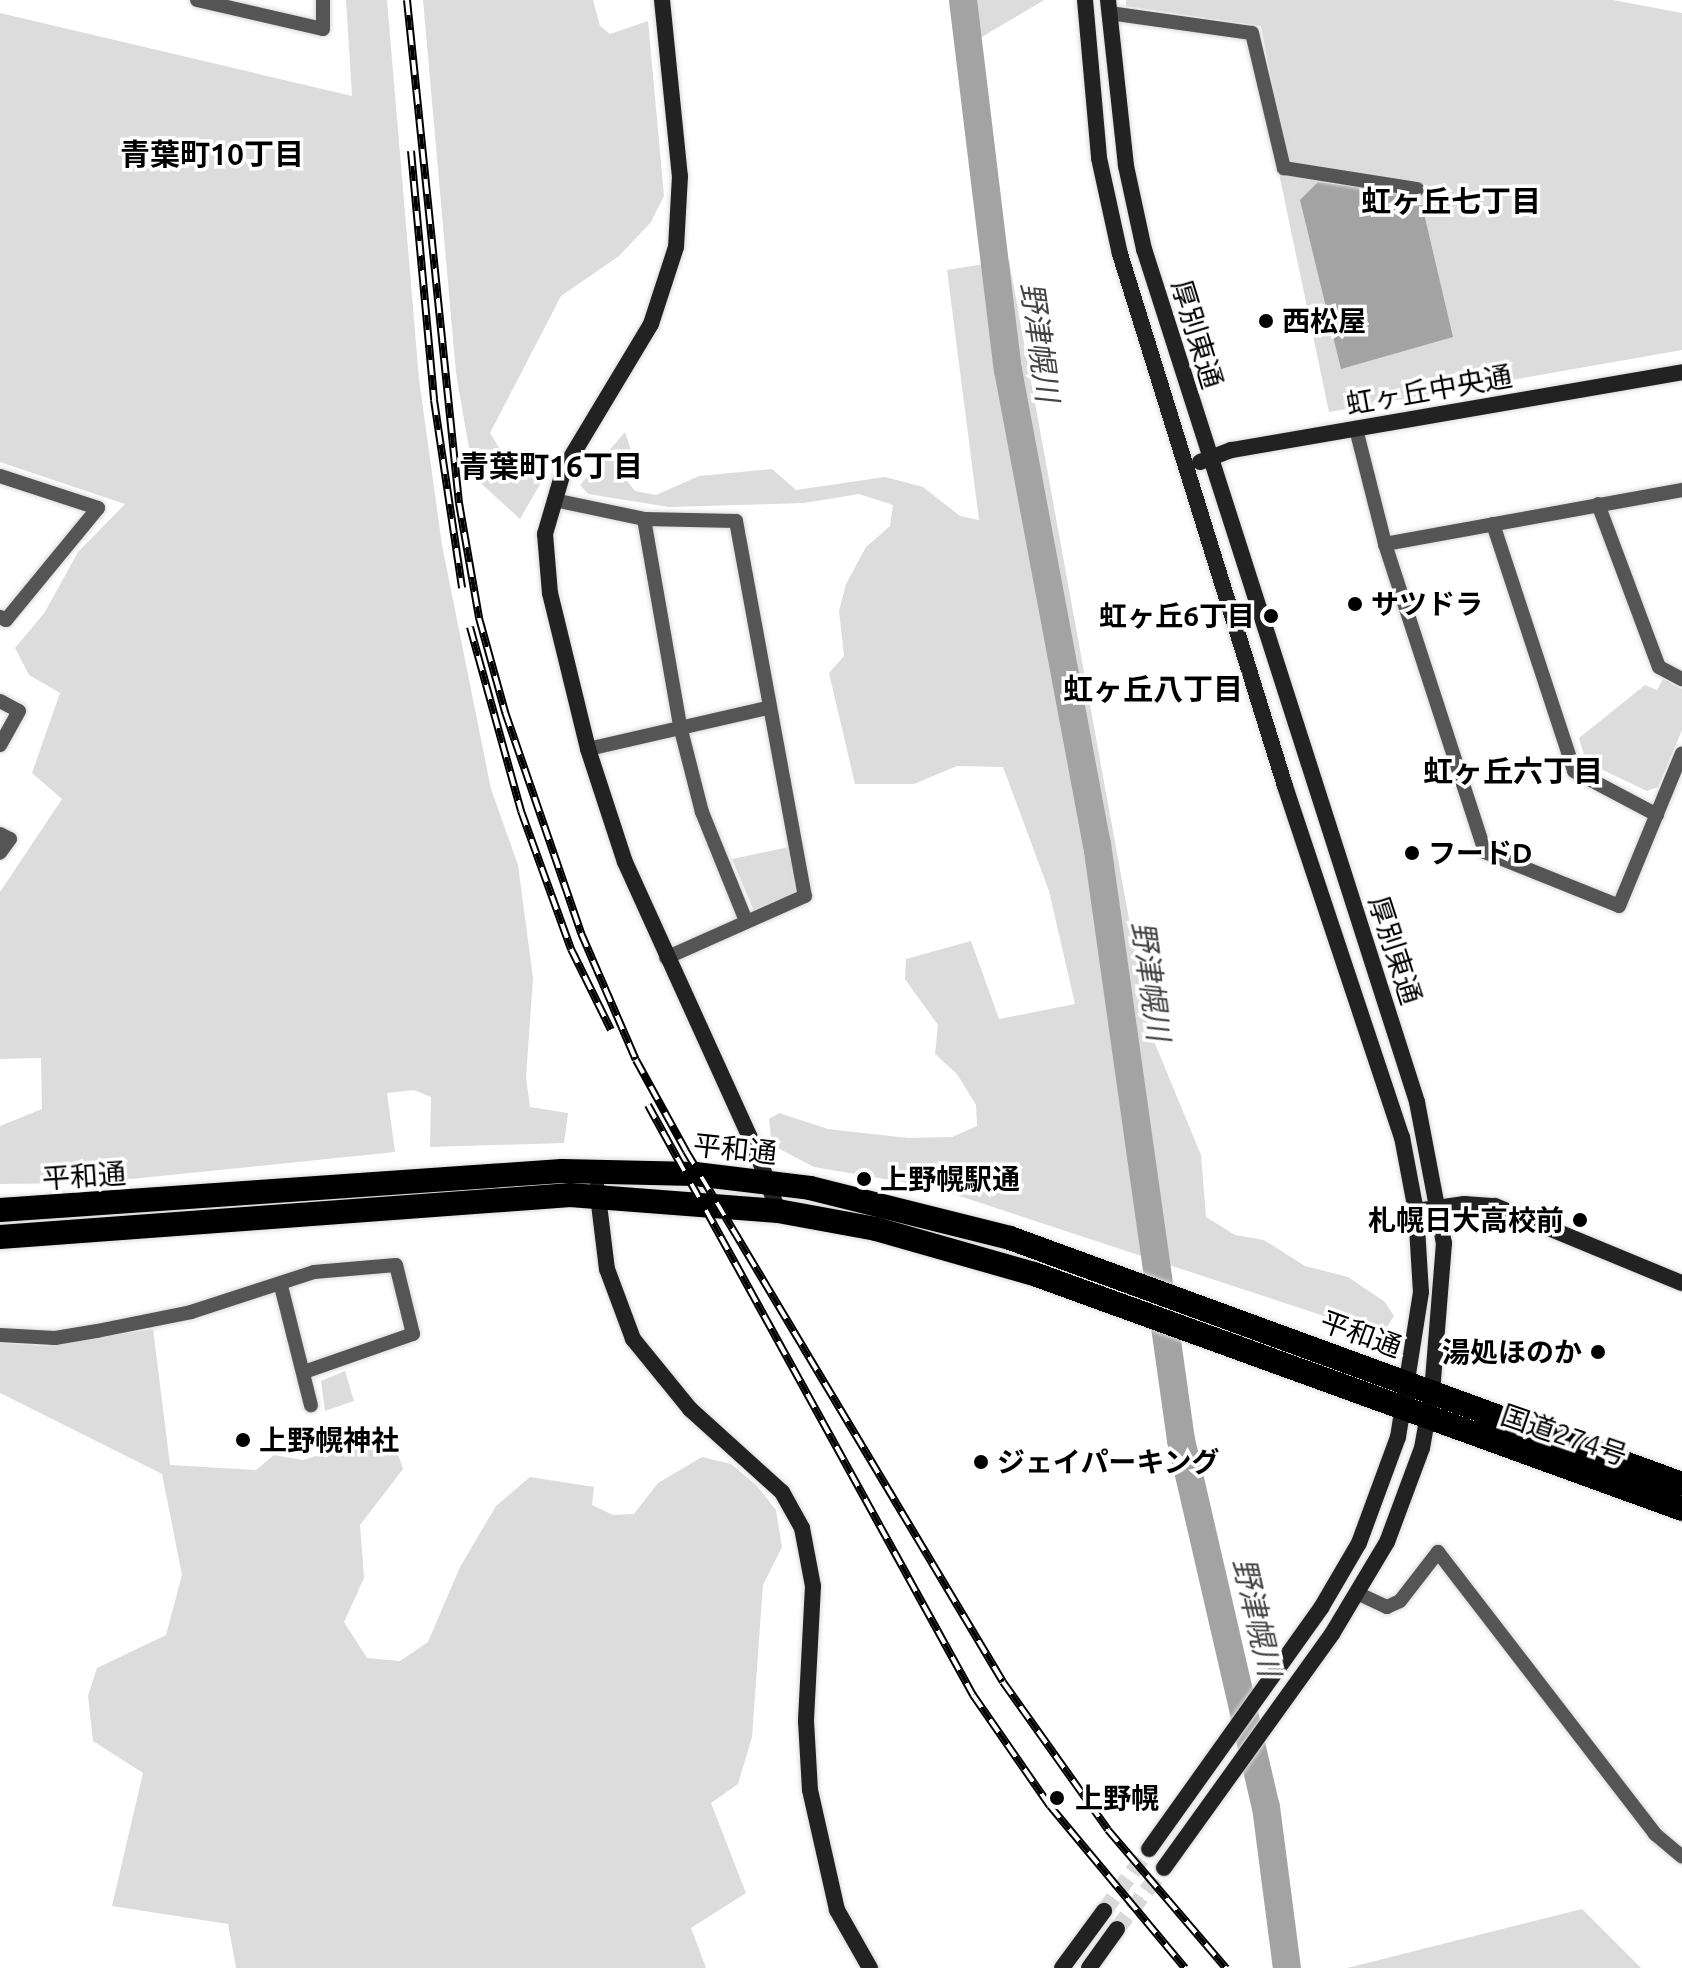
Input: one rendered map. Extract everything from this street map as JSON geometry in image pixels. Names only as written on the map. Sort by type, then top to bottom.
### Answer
[{"type":"highway","name":"平和通","points":[[0,1210],[455,1175],[595,1171],[767,1182],[922,1213],[1112,1274],[1421,1388]]},
{"type":"highway","name":"平和通","points":[[0,1237],[99,1233],[427,1202],[598,1196],[778,1211],[950,1248],[1119,1305],[1416,1414]]},
{"type":"highway","name":"国道274号","points":[[1421,1388],[1682,1484]]},
{"type":"highway","name":"国道274号","points":[[1416,1414],[1682,1509]]},
{"type":"street","points":[[197,0],[323,29],[323,0]]},
{"type":"street","points":[[662,0],[680,176],[676,247],[651,324],[564,469],[545,534],[550,593],[588,749],[625,862],[778,1211]]},
{"type":"street","name":"厚別東通","points":[[1085,0],[1099,158],[1120,254],[1285,786],[1359,999],[1402,1137],[1416,1211],[1421,1311],[1421,1388],[1416,1414],[1359,1543],[1279,1669],[1149,1849]]},
{"type":"street","points":[[1108,6],[1252,33],[1284,168],[1417,189]]},
{"type":"street","name":"厚別東通","points":[[1108,6],[1126,166],[1144,249],[1208,459],[1417,1102],[1440,1206],[1443,1282],[1398,1516],[1359,1594],[1164,1868]]},
{"type":"street","name":"虹ヶ丘中央通","points":[[1188,467],[1208,459],[1356,429],[1682,372]]},
{"type":"street","points":[[1356,429],[1385,544],[1485,852],[1619,906],[1682,753]]},
{"type":"street","points":[[0,476],[98,508],[6,620],[0,617]]},
{"type":"street","points":[[1385,544],[1682,490]]},
{"type":"street","points":[[554,500],[644,519],[736,521],[767,708],[805,896],[666,958]]},
{"type":"street","points":[[1598,504],[1659,667],[1682,679]]},
{"type":"street","points":[[644,519],[680,726],[702,812],[746,921]]},
{"type":"street","points":[[1493,524],[1574,771],[1657,815]]},
{"type":"street","points":[[0,701],[19,711],[0,745]]},
{"type":"street","points":[[588,749],[767,708]]},
{"type":"street","points":[[0,834],[10,839],[0,853]]},
{"type":"street","points":[[1359,999],[1382,993]]},
{"type":"street","points":[[595,1171],[613,1292],[641,1352],[690,1409],[776,1485],[802,1528],[813,1586],[806,1721],[810,1790],[837,1910],[870,1968]]},
{"type":"street","points":[[1416,1211],[1474,1203],[1524,1215],[1682,1283]]},
{"type":"street","points":[[0,1335],[55,1338],[97,1331],[191,1312],[281,1286],[314,1272],[396,1265],[413,1334],[304,1372]]},
{"type":"street","points":[[281,1286],[311,1405]]},
{"type":"street","points":[[1359,1594],[1387,1607],[1400,1601],[1438,1552],[1645,1822],[1682,1857]]},
{"type":"street","points":[[1062,1968],[1104,1911]]},
{"type":"street","points":[[1089,1968],[1117,1929]]},
{"type":"shaded area","points":[[346,0],[387,0],[419,379],[442,545],[491,789],[518,865],[533,978],[526,1077],[530,1107],[568,1113],[564,1143],[430,1147],[431,1097],[414,1090],[387,1093],[395,1152],[92,1183],[0,1184],[0,1126],[42,1109],[41,1058],[0,1059],[0,892],[62,799],[32,773],[60,693],[29,675],[15,648],[45,612],[78,552],[125,504],[0,462],[0,13],[352,96]]},
{"type":"shaded area","points":[[423,0],[593,0],[600,26],[610,34],[648,21],[664,196],[651,222],[619,256],[561,296],[490,433],[503,454],[546,474],[520,519],[474,477],[456,373]]},
{"type":"shaded area","points":[[971,0],[1044,0],[975,41]]},
{"type":"shaded area","points":[[1126,0],[1613,0],[1682,13],[1682,350],[1329,412],[1272,140],[1282,137],[1261,26],[1126,6]]},
{"type":"shaded area","points":[[1318,182],[1407,194],[1410,207],[1422,205],[1453,337],[1341,369],[1300,200]]},
{"type":"shaded area","points":[[1009,260],[1149,1029],[1201,1155],[1206,1217],[1235,1235],[1264,1240],[1305,1266],[1348,1277],[1385,1302],[1394,1316],[1382,1335],[932,1187],[814,1167],[772,1145],[769,1119],[779,1113],[828,1129],[908,1138],[952,1137],[977,1126],[976,1105],[957,1074],[935,1054],[938,1025],[905,979],[906,959],[971,941],[999,1019],[1075,1004],[1049,891],[1003,767],[957,766],[914,784],[855,784],[829,673],[844,656],[839,611],[846,584],[866,547],[890,526],[893,505],[859,494],[804,503],[669,507],[588,494],[580,485],[625,432],[633,456],[624,477],[635,491],[656,495],[699,476],[772,469],[796,490],[885,477],[923,487],[960,516],[979,520],[947,270]]},
{"type":"shaded area","points":[[1663,679],[1682,689],[1682,730],[1658,787],[1647,791],[1586,762],[1579,738],[1645,685],[1657,690]]},
{"type":"shaded area","points":[[789,847],[797,892],[754,911],[732,859]]},
{"type":"shaded area","points":[[153,1329],[170,1465],[256,1470],[274,1455],[303,1460],[391,1433],[403,1469],[360,1525],[364,1578],[344,1622],[367,1658],[400,1661],[428,1642],[460,1567],[496,1506],[530,1477],[594,1487],[592,1505],[613,1515],[634,1514],[658,1483],[702,1457],[731,1464],[757,1486],[776,1510],[782,1547],[763,1585],[752,1737],[738,1784],[711,1803],[746,1893],[691,1928],[706,1968],[236,1968],[228,1924],[112,1906],[143,1773],[93,1741],[88,1696],[97,1668],[166,1635],[182,1575],[162,1474],[0,1393],[0,1343],[45,1346]]},
{"type":"shaded area","points":[[345,1371],[354,1401],[325,1411],[321,1381]]},
{"type":"shaded area","points":[[1582,1909],[1641,1968],[1347,1968]]},
{"type":"waterway","name":"野津幌川","points":[[963,0],[1008,370],[1097,844],[1181,1440],[1266,1807],[1287,1968]]},
{"type":"tunnel","points":[[1104,1911],[1149,1849]]},
{"type":"tunnel","points":[[1117,1929],[1164,1868]]},
{"type":"railway","points":[[407,0],[459,503],[479,618],[505,712],[581,933],[636,1060],[686,1151],[1003,1682],[1108,1830],[1226,1968]]},
{"type":"railway","points":[[411,151],[434,400],[462,588]]},
{"type":"railway","points":[[470,627],[521,811],[571,949],[611,1030]]},
{"type":"railway","points":[[648,1105],[973,1695],[1050,1806],[1185,1968]]},
{"type":"place","name":"西松屋","points":[[1266,321]]},
{"type":"place","name":"サツドラ","points":[[1355,604]]},
{"type":"place","name":"虹ヶ丘6丁目","points":[[1271,616]]},
{"type":"place","name":"フードD","points":[[1412,853]]},
{"type":"place","name":"上野幌駅通","points":[[864,1179]]},
{"type":"place","name":"札幌日大高校前","points":[[1580,1220]]},
{"type":"place","name":"湯処ほのか","points":[[1598,1352]]},
{"type":"place","name":"上野幌神社","points":[[243,1440]]},
{"type":"place","name":"ジェイパーキング","points":[[981,1462]]},
{"type":"place","name":"上野幌","points":[[1057,1798]]},
{"type":"district","name":"青葉町10丁目","points":[[212,154]]},
{"type":"district","name":"虹ヶ丘七丁目","points":[[1451,201]]},
{"type":"district","name":"青葉町16丁目","points":[[551,466]]},
{"type":"district","name":"虹ヶ丘八丁目","points":[[1153,689]]},
{"type":"district","name":"虹ヶ丘六丁目","points":[[1513,771]]}]
